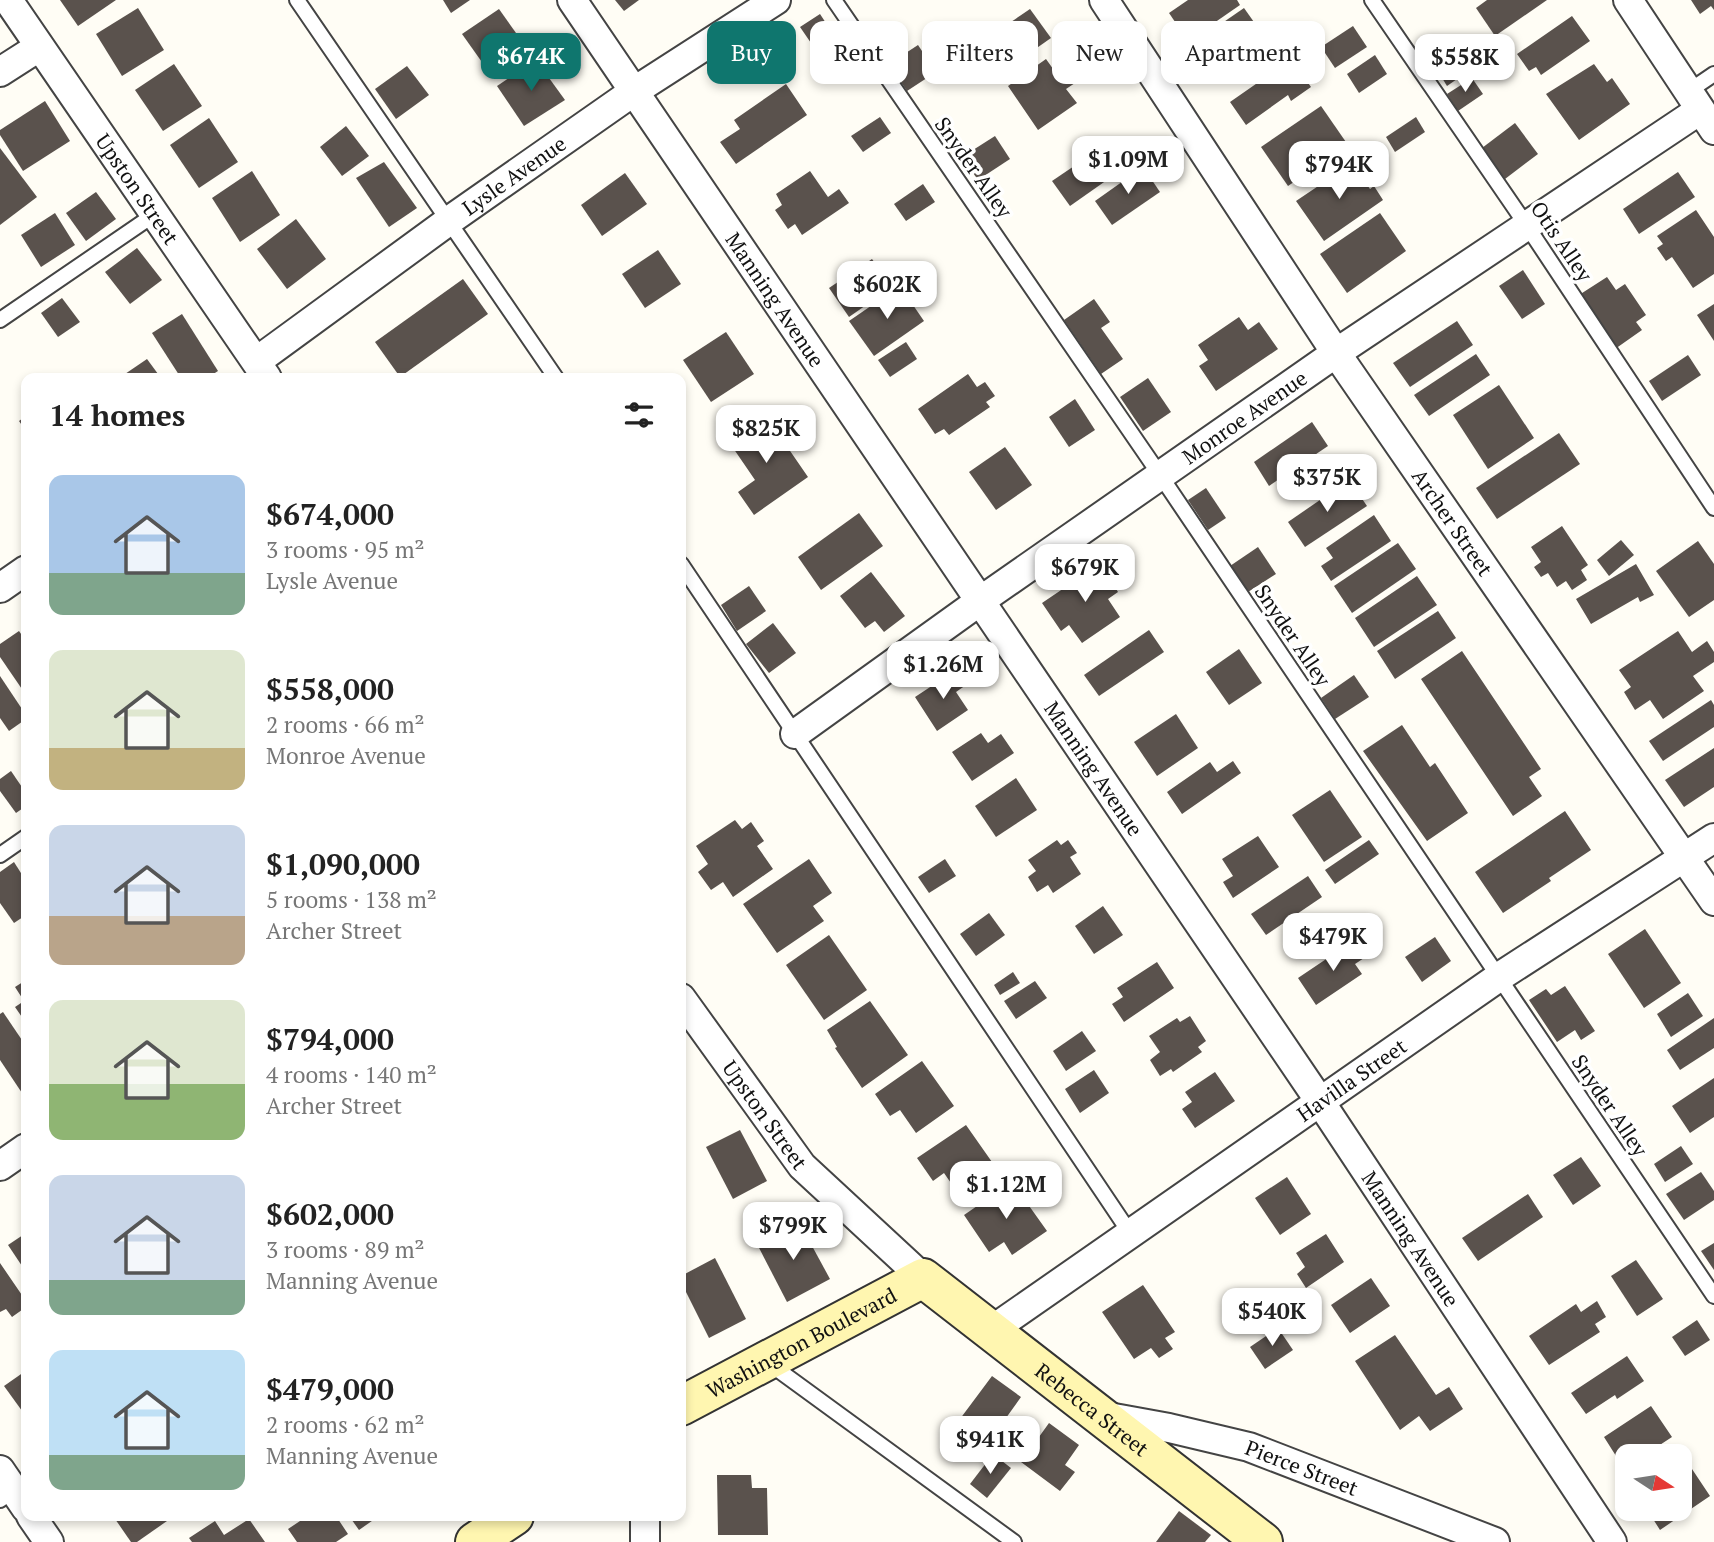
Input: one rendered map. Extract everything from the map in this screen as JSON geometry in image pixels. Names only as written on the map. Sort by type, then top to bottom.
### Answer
[{"type":"street","name":"Upston Street","points":[[8,0],[262,369]]},
{"type":"street","name":"Manning Avenue","points":[[572,0],[1319,1100],[1612,1542]]},
{"type":"street","name":"Lysle Avenue","points":[[262,369],[450,220],[633,92],[776,0]]},
{"type":"street","name":"Archer Street","points":[[1104,0],[1336,354],[1714,901]]},
{"type":"street","points":[[1628,0],[1701,110]]},
{"type":"street","points":[[0,72],[39,47]]},
{"type":"street","name":"Monroe Avenue","points":[[795,734],[1160,475],[1701,110]]},
{"type":"street","points":[[0,588],[21,573]]},
{"type":"street","name":"Havilla Street","points":[[992,1330],[1499,977],[1714,838]]},
{"type":"street","name":"Upston Street","points":[[686,1005],[802,1166],[923,1278]]},
{"type":"street","points":[[0,1166],[21,1151]]},
{"type":"street","name":"Rebecca Street","points":[[923,1278],[1263,1542]]},
{"type":"street","name":"Washington Boulevard","points":[[686,1403],[923,1278]]},
{"type":"street","name":"Pierce Street","points":[[1103,1416],[1249,1447],[1495,1542]]},
{"type":"street","points":[[34,1521],[49,1542]]},
{"type":"street","points":[[475,1542],[506,1521]]},
{"type":"street","points":[[645,1521],[645,1542]]},
{"type":"lane","points":[[297,0],[553,373]]},
{"type":"lane","name":"Snyder Alley","points":[[834,0],[1160,475],[1714,1296]]},
{"type":"lane","name":"Otis Alley","points":[[1372,0],[1527,226],[1714,508]]},
{"type":"lane","name":"Monroe Avenue","points":[[1701,110],[1714,74]]},
{"type":"lane","points":[[0,320],[155,214]]},
{"type":"lane","points":[[686,571],[1130,1233]]},
{"type":"lane","points":[[0,855],[21,840]]},
{"type":"lane","points":[[766,1362],[1014,1542]]},
{"type":"building","points":[[60,0],[116,0],[78,26]]},
{"type":"building","points":[[443,0],[470,0],[451,13]]},
{"type":"building","points":[[615,0],[639,0],[624,11]]},
{"type":"building","points":[[1188,0],[1237,0],[1240,5],[1217,21],[1174,21],[1169,13]]},
{"type":"building","points":[[1487,0],[1547,0],[1495,36],[1476,8]]},
{"type":"building","points":[[1691,0],[1714,0],[1714,10],[1711,6],[1700,14]]},
{"type":"building","points":[[138,8],[164,50],[122,76],[96,34]]},
{"type":"building","points":[[1244,8],[1253,21],[1225,21]]},
{"type":"building","points":[[499,9],[526,47],[489,72],[462,34]]},
{"type":"building","points":[[1030,9],[1051,38],[1038,47],[1038,21],[1012,21]]},
{"type":"building","points":[[820,14],[825,21],[810,21],[810,42],[800,27]]},
{"type":"building","points":[[1572,16],[1590,41],[1541,75],[1536,67],[1529,71],[1517,54]]},
{"type":"building","points":[[1353,26],[1367,47],[1335,68],[1325,53],[1325,44]]},
{"type":"building","points":[[918,45],[922,51],[922,81],[907,91],[902,84],[908,84],[908,52]]},
{"type":"building","points":[[1375,55],[1387,74],[1359,93],[1347,74]]},
{"type":"building","points":[[1462,57],[1470,70],[1447,86],[1439,73]]},
{"type":"building","points":[[1046,59],[1052,67],[1052,84],[1074,84],[1066,89],[1077,103],[1038,130],[1008,86],[1038,84],[1038,65]]},
{"type":"building","points":[[536,60],[565,100],[524,126],[497,86]]},
{"type":"building","points":[[174,64],[202,106],[163,131],[135,90]]},
{"type":"building","points":[[1594,64],[1607,82],[1612,78],[1630,104],[1579,140],[1546,94]]},
{"type":"building","points":[[407,66],[429,95],[396,119],[375,89]]},
{"type":"building","points":[[1472,78],[1483,94],[1458,111],[1447,94]]},
{"type":"building","points":[[786,84],[807,115],[736,164],[720,142],[740,129],[734,120]]},
{"type":"building","points":[[1256,84],[1309,84],[1311,87],[1291,101],[1288,95],[1246,125],[1230,102]]},
{"type":"building","points":[[45,101],[70,141],[23,171],[0,135],[0,130]]},
{"type":"building","points":[[1321,106],[1348,145],[1288,186],[1261,147]]},
{"type":"building","points":[[880,117],[891,133],[863,152],[851,136]]},
{"type":"building","points":[[1416,117],[1425,132],[1395,152],[1386,137]]},
{"type":"building","points":[[209,118],[238,162],[199,188],[170,145]]},
{"type":"building","points":[[1515,123],[1538,154],[1505,179],[1482,148]]},
{"type":"building","points":[[346,126],[369,156],[342,176],[320,147]]},
{"type":"building","points":[[995,136],[1010,159],[978,180],[962,157]]},
{"type":"building","points":[[1117,137],[1134,161],[1070,206],[1052,181]]},
{"type":"building","points":[[0,148],[37,197],[0,225]]},
{"type":"building","points":[[1357,160],[1366,172],[1360,175],[1370,189],[1374,186],[1383,200],[1324,241],[1296,201]]},
{"type":"building","points":[[384,162],[417,208],[389,227],[356,178]]},
{"type":"building","points":[[1143,167],[1160,192],[1112,225],[1095,201]]},
{"type":"building","points":[[252,171],[280,215],[240,242],[212,198]]},
{"type":"building","points":[[810,171],[828,197],[839,189],[849,203],[802,235],[795,224],[788,229],[775,210],[782,205],[776,194]]},
{"type":"building","points":[[1678,172],[1695,197],[1639,234],[1623,209]]},
{"type":"building","points":[[625,173],[647,204],[602,236],[581,205]]},
{"type":"building","points":[[923,184],[935,202],[906,221],[894,204]]},
{"type":"building","points":[[96,192],[116,219],[86,241],[66,213]]},
{"type":"building","points":[[1696,210],[1714,237],[1714,274],[1693,288],[1672,257],[1666,261],[1657,248],[1663,244],[1657,236]]},
{"type":"building","points":[[55,213],[75,245],[41,267],[21,235]]},
{"type":"building","points":[[1380,213],[1406,251],[1347,293],[1320,254]]},
{"type":"building","points":[[296,219],[326,259],[287,289],[257,249]]},
{"type":"building","points":[[137,248],[162,280],[130,304],[105,272]]},
{"type":"building","points":[[658,250],[681,284],[645,308],[622,274]]},
{"type":"building","points":[[872,259],[892,287],[849,317],[829,288]]},
{"type":"building","points":[[1523,270],[1545,304],[1522,319],[1499,286]]},
{"type":"building","points":[[1607,277],[1616,290],[1625,284],[1646,315],[1636,322],[1642,330],[1615,349],[1579,295]]},
{"type":"building","points":[[463,279],[488,314],[406,373],[397,373],[375,342]]},
{"type":"building","points":[[900,286],[924,321],[874,356],[849,321]]},
{"type":"building","points":[[62,298],[80,322],[58,337],[41,313]]},
{"type":"building","points":[[1094,299],[1110,322],[1101,328],[1123,359],[1101,374],[1064,320]]},
{"type":"building","points":[[1714,304],[1714,341],[1697,315]]},
{"type":"building","points":[[182,314],[218,371],[178,373],[152,333]]},
{"type":"building","points":[[1239,317],[1248,330],[1259,322],[1278,349],[1216,391],[1199,366],[1208,360],[1198,345]]},
{"type":"building","points":[[1457,321],[1473,345],[1410,387],[1393,363]]},
{"type":"building","points":[[726,332],[754,374],[711,402],[683,360]]},
{"type":"building","points":[[906,342],[917,359],[890,377],[878,360]]},
{"type":"building","points":[[1476,354],[1490,375],[1429,416],[1414,395]]},
{"type":"building","points":[[1688,355],[1701,375],[1662,401],[1649,381]]},
{"type":"building","points":[[147,359],[157,373],[126,373]]},
{"type":"building","points":[[968,374],[977,387],[985,382],[995,396],[986,402],[990,407],[949,435],[944,429],[935,434],[918,409]]},
{"type":"building","points":[[1148,378],[1171,412],[1143,431],[1120,397]]},
{"type":"building","points":[[1499,385],[1534,438],[1488,469],[1453,415]]},
{"type":"building","points":[[1075,399],[1095,430],[1069,447],[1049,417]]},
{"type":"building","points":[[766,416],[808,477],[754,515],[738,492],[755,480],[729,442]]},
{"type":"building","points":[[1312,422],[1328,446],[1269,486],[1254,462]]},
{"type":"building","points":[[1559,433],[1580,464],[1497,519],[1476,488]]},
{"type":"building","points":[[1005,447],[1032,485],[996,510],[969,472]]},
{"type":"building","points":[[1349,480],[1367,506],[1305,547],[1288,522]]},
{"type":"building","points":[[1206,488],[1226,518],[1208,530],[1188,500]]},
{"type":"building","points":[[859,513],[883,546],[821,590],[798,557]]},
{"type":"building","points":[[1374,515],[1391,541],[1331,581],[1321,566],[1333,558],[1326,548]]},
{"type":"building","points":[[1562,526],[1588,565],[1581,570],[1587,580],[1572,590],[1566,581],[1557,587],[1548,573],[1541,577],[1534,567],[1541,562],[1531,547]]},
{"type":"building","points":[[1621,540],[1634,555],[1609,576],[1597,560]]},
{"type":"building","points":[[1698,541],[1714,564],[1714,600],[1689,617],[1656,571]]},
{"type":"building","points":[[1398,543],[1416,569],[1352,613],[1334,586]]},
{"type":"building","points":[[1258,547],[1276,574],[1248,592],[1230,566]]},
{"type":"building","points":[[1104,561],[1113,575],[1109,577],[1118,592],[1108,599],[1120,617],[1082,643],[1069,625],[1061,631],[1042,603]]},
{"type":"building","points":[[1636,564],[1654,595],[1640,602],[1638,597],[1591,624],[1576,599]]},
{"type":"building","points":[[871,572],[905,616],[884,632],[875,621],[865,628],[840,596]]},
{"type":"building","points":[[1417,576],[1437,605],[1374,647],[1355,618]]},
{"type":"building","points":[[749,586],[766,611],[737,631],[721,605]]},
{"type":"building","points":[[1438,611],[1456,638],[1395,679],[1377,651]]},
{"type":"building","points":[[773,623],[796,653],[769,673],[746,644]]},
{"type":"building","points":[[1149,630],[1164,652],[1099,696],[1084,675]]},
{"type":"building","points":[[19,631],[21,634],[21,688],[0,657],[0,644]]},
{"type":"building","points":[[1678,631],[1692,652],[1707,641],[1714,652],[1714,662],[1693,676],[1704,691],[1663,719],[1650,700],[1635,710],[1624,692],[1631,687],[1619,670]]},
{"type":"building","points":[[1239,649],[1262,683],[1229,705],[1206,672]]},
{"type":"building","points":[[1462,651],[1541,769],[1529,777],[1542,796],[1513,816],[1421,679]]},
{"type":"building","points":[[956,670],[966,685],[956,692],[968,710],[937,731],[915,697]]},
{"type":"building","points":[[1354,675],[1369,697],[1335,719],[1321,698]]},
{"type":"building","points":[[0,676],[21,708],[21,723],[9,731],[0,718]]},
{"type":"building","points":[[1711,700],[1714,705],[1714,727],[1663,761],[1649,741]]},
{"type":"building","points":[[1176,714],[1198,748],[1157,776],[1134,742]]},
{"type":"building","points":[[1402,725],[1430,767],[1435,763],[1468,813],[1427,841],[1363,751]]},
{"type":"building","points":[[981,733],[988,743],[1001,734],[1014,753],[972,781],[952,752]]},
{"type":"building","points":[[1714,748],[1714,787],[1684,807],[1665,780]]},
{"type":"building","points":[[1233,761],[1241,773],[1182,814],[1167,792],[1210,762],[1217,772]]},
{"type":"building","points":[[11,771],[21,786],[21,810],[16,813],[0,791],[0,779]]},
{"type":"building","points":[[1016,778],[1037,810],[996,837],[975,806]]},
{"type":"building","points":[[1330,790],[1362,837],[1324,862],[1292,815]]},
{"type":"building","points":[[1565,811],[1591,850],[1503,913],[1475,872]]},
{"type":"building","points":[[735,820],[742,829],[751,822],[764,841],[757,846],[773,869],[733,897],[723,882],[711,890],[698,872],[708,864],[696,846]]},
{"type":"building","points":[[1258,836],[1279,867],[1233,898],[1223,882],[1233,876],[1222,859]]},
{"type":"building","points":[[1057,840],[1061,845],[1068,840],[1077,853],[1070,857],[1081,874],[1053,893],[1048,885],[1037,892],[1028,877],[1036,871],[1028,860]]},
{"type":"building","points":[[1369,840],[1379,854],[1335,884],[1325,870]]},
{"type":"building","points":[[809,859],[832,893],[813,906],[824,921],[777,953],[743,904]]},
{"type":"building","points":[[945,859],[956,876],[929,893],[918,877]]},
{"type":"building","points":[[14,862],[21,873],[21,918],[14,923],[0,903],[0,872]]},
{"type":"building","points":[[1308,876],[1322,897],[1266,935],[1251,914]]},
{"type":"building","points":[[1103,906],[1123,935],[1094,954],[1075,926]]},
{"type":"building","points":[[989,913],[1005,935],[976,956],[960,934]]},
{"type":"building","points":[[1645,929],[1681,983],[1644,1008],[1608,954]]},
{"type":"building","points":[[829,935],[867,990],[824,1020],[786,965]]},
{"type":"building","points":[[1435,937],[1451,961],[1422,982],[1405,957]]},
{"type":"building","points":[[1353,941],[1364,958],[1355,964],[1362,974],[1316,1005],[1298,978]]},
{"type":"building","points":[[1157,962],[1174,988],[1124,1022],[1112,1004],[1123,997],[1117,988]]},
{"type":"building","points":[[1013,972],[1020,983],[1000,995],[994,985]]},
{"type":"building","points":[[1035,981],[1047,998],[1016,1019],[1004,1001]]},
{"type":"building","points":[[21,983],[21,996],[15,987]]},
{"type":"building","points":[[1565,986],[1595,1031],[1581,1040],[1575,1030],[1557,1042],[1529,1000],[1546,989],[1551,995]]},
{"type":"building","points":[[1688,993],[1703,1016],[1671,1037],[1657,1014]]},
{"type":"building","points":[[870,1001],[908,1055],[862,1088],[835,1048],[837,1047],[827,1030]]},
{"type":"building","points":[[21,1003],[21,1016],[15,1007]]},
{"type":"building","points":[[3,1012],[21,1039],[21,1092],[0,1060],[0,1014]]},
{"type":"building","points":[[1190,1016],[1206,1041],[1198,1047],[1202,1052],[1173,1072],[1171,1069],[1160,1076],[1150,1060],[1160,1052],[1149,1036],[1177,1018],[1180,1022]]},
{"type":"building","points":[[1714,1018],[1714,1048],[1680,1070],[1667,1050]]},
{"type":"building","points":[[1082,1031],[1096,1051],[1066,1071],[1053,1051]]},
{"type":"building","points":[[922,1061],[954,1106],[916,1133],[900,1110],[890,1116],[875,1094]]},
{"type":"building","points":[[1094,1070],[1109,1093],[1080,1113],[1065,1089]]},
{"type":"building","points":[[1215,1072],[1235,1101],[1195,1128],[1182,1109],[1192,1102],[1185,1092]]},
{"type":"building","points":[[1714,1078],[1714,1117],[1690,1133],[1672,1106]]},
{"type":"building","points":[[966,1125],[999,1172],[962,1199],[944,1173],[933,1181],[917,1158]]},
{"type":"building","points":[[740,1130],[767,1181],[733,1199],[706,1147]]},
{"type":"building","points":[[1681,1146],[1693,1164],[1665,1182],[1654,1164]]},
{"type":"building","points":[[1581,1157],[1601,1186],[1573,1205],[1553,1175]]},
{"type":"building","points":[[1701,1172],[1714,1191],[1714,1200],[1684,1220],[1666,1194]]},
{"type":"building","points":[[1287,1177],[1311,1214],[1280,1235],[1255,1198]]},
{"type":"building","points":[[1012,1182],[1047,1231],[1012,1255],[1004,1242],[989,1252],[964,1215]]},
{"type":"building","points":[[1528,1194],[1543,1217],[1478,1261],[1462,1238]]},
{"type":"building","points":[[799,1222],[830,1279],[787,1302],[757,1244]]},
{"type":"building","points":[[1326,1234],[1344,1262],[1306,1288],[1297,1274],[1305,1267],[1296,1253]]},
{"type":"building","points":[[21,1236],[21,1264],[8,1245]]},
{"type":"building","points":[[1714,1243],[1714,1270],[1701,1251]]},
{"type":"building","points":[[715,1258],[746,1319],[709,1338],[686,1292],[686,1273]]},
{"type":"building","points":[[1636,1260],[1663,1299],[1637,1316],[1611,1276]]},
{"type":"building","points":[[0,1263],[21,1294],[21,1311],[12,1317],[6,1309],[0,1312]]},
{"type":"building","points":[[1371,1278],[1390,1306],[1350,1333],[1331,1305]]},
{"type":"building","points":[[1143,1285],[1175,1332],[1165,1338],[1173,1349],[1159,1358],[1151,1348],[1134,1359],[1102,1312]]},
{"type":"building","points":[[1597,1301],[1606,1317],[1595,1324],[1600,1332],[1549,1365],[1529,1336],[1576,1304],[1581,1312]]},
{"type":"building","points":[[1697,1320],[1710,1340],[1685,1356],[1672,1337]]},
{"type":"building","points":[[1278,1328],[1293,1350],[1265,1369],[1250,1347]]},
{"type":"building","points":[[1395,1335],[1436,1395],[1449,1387],[1463,1409],[1430,1431],[1419,1416],[1400,1430],[1355,1361]]},
{"type":"building","points":[[1627,1356],[1644,1381],[1617,1399],[1615,1395],[1586,1414],[1571,1393]]},
{"type":"building","points":[[21,1374],[21,1409],[4,1386]]},
{"type":"building","points":[[992,1376],[1021,1397],[1006,1418],[1013,1423],[987,1458],[951,1431]]},
{"type":"building","points":[[1651,1406],[1672,1437],[1661,1444],[1615,1444],[1615,1454],[1604,1437]]},
{"type":"building","points":[[1049,1423],[1079,1445],[1065,1465],[1075,1472],[1060,1491],[1021,1462]]},
{"type":"building","points":[[993,1454],[1011,1468],[987,1498],[970,1484]]},
{"type":"building","points":[[1692,1469],[1710,1496],[1692,1508]]},
{"type":"building","points":[[717,1475],[751,1475],[752,1488],[767,1488],[768,1535],[718,1535]]},
{"type":"building","points":[[1179,1511],[1211,1535],[1205,1542],[1156,1542]]},
{"type":"building","points":[[116,1521],[167,1521],[137,1542],[131,1542]]},
{"type":"building","points":[[215,1521],[224,1535],[246,1521],[250,1521],[265,1542],[192,1542],[189,1538]]},
{"type":"building","points":[[300,1521],[339,1521],[348,1534],[336,1542],[297,1542],[288,1529]]},
{"type":"building","points":[[353,1521],[372,1521],[359,1530]]},
{"type":"building","points":[[1654,1521],[1673,1521],[1660,1530]]}]
